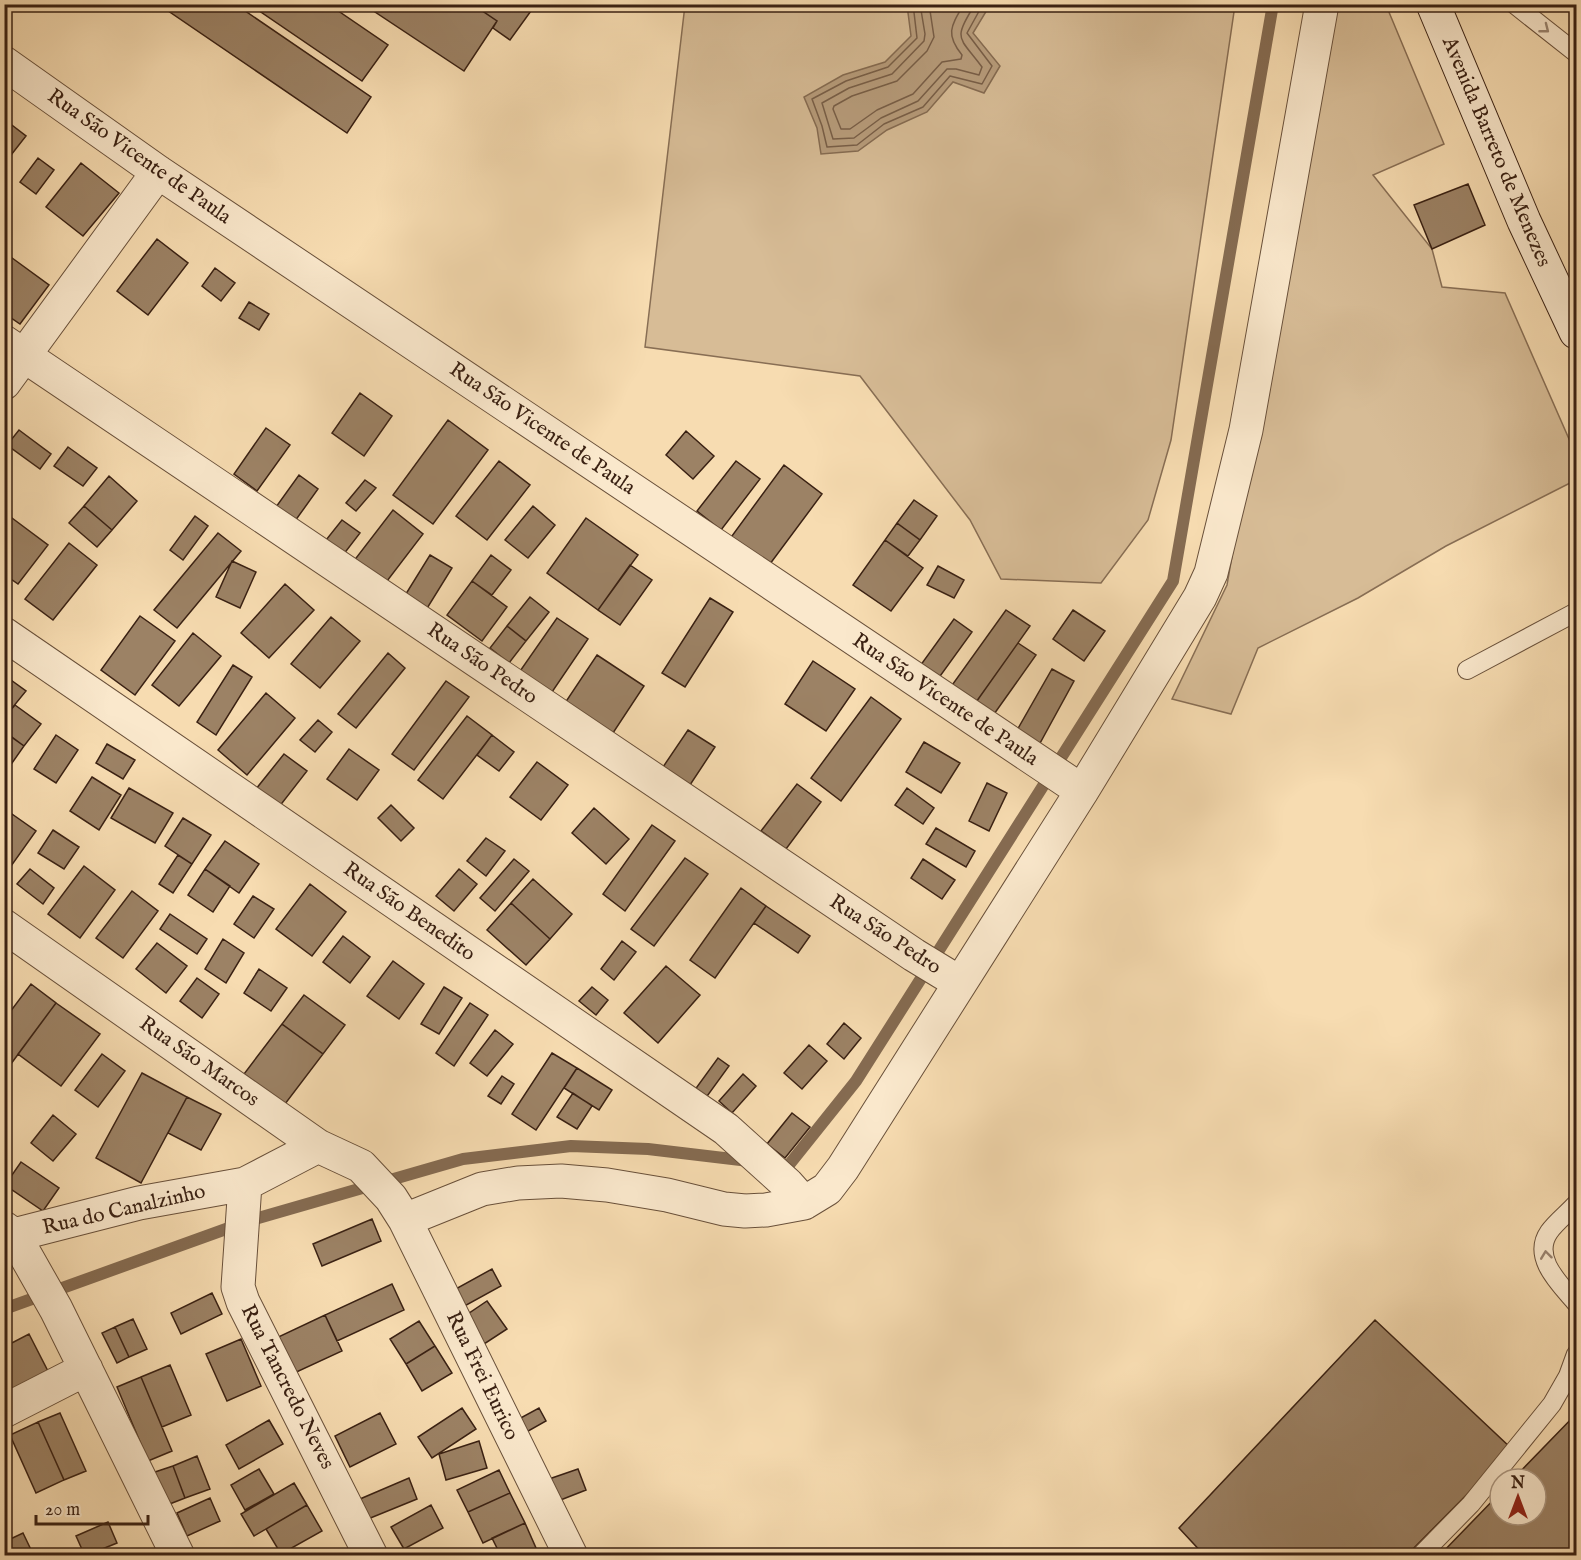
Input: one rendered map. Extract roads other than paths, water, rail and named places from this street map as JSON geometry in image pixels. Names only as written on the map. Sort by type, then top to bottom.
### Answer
[{"type":"street","points":[[398,1209],[518,1183],[561,1181],[607,1185],[667,1195],[724,1209],[766,1210],[795,1194],[827,1190],[843,1168],[951,978],[1200,597],[1211,573],[1246,430],[1322,4]]},
{"type":"street","name":"Avenida Barreto de Menezes","points":[[1433,4],[1524,221],[1576,332]]},
{"type":"street","name":"Rua São Vicente de Paula","points":[[4,63],[158,172],[1075,786]]},
{"type":"street","points":[[4,383],[14,349],[158,172]]},
{"type":"street","name":"Rua São Pedro","points":[[14,349],[951,978]]},
{"type":"street","name":"Rua São Benedito","points":[[4,633],[726,1130],[795,1194]]},
{"type":"street","name":"Rua São Marcos","points":[[4,926],[318,1146],[362,1166],[398,1209]]},
{"type":"street","points":[[244,1192],[318,1146]]},
{"type":"street","name":"Rua do Canalzinho","points":[[8,1235],[139,1203],[244,1192]]},
{"type":"street","name":"Rua Tancredo Neves","points":[[244,1192],[238,1287],[243,1302],[371,1556]]},
{"type":"street","name":"Rua Frei Eurico","points":[[398,1209],[571,1556]]},
{"type":"street","points":[[8,1235],[34,1270],[56,1309],[177,1556]]},
{"type":"street","points":[[4,1411],[86,1369]]},
{"type":"lane","points":[[1514,4],[1576,53]]},
{"type":"lane","points":[[1467,670],[1576,612]]},
{"type":"lane","points":[[1576,1204],[1548,1233],[1545,1256],[1548,1269],[1576,1303]]},
{"type":"lane","points":[[1420,1556],[1471,1504],[1552,1404],[1568,1376],[1576,1354]]},
{"type":"water","points":[[907,5],[990,5],[973,33],[1000,66],[984,93],[953,82],[927,112],[887,130],[858,151],[821,154],[817,128],[804,97],[843,75],[885,62],[911,36]]},
{"type":"waterway","points":[[775,1164],[788,1166],[856,1081],[1173,581],[1273,4]]},
{"type":"waterway","points":[[4,1309],[251,1220],[463,1159],[571,1146],[648,1149],[749,1161]]}]
